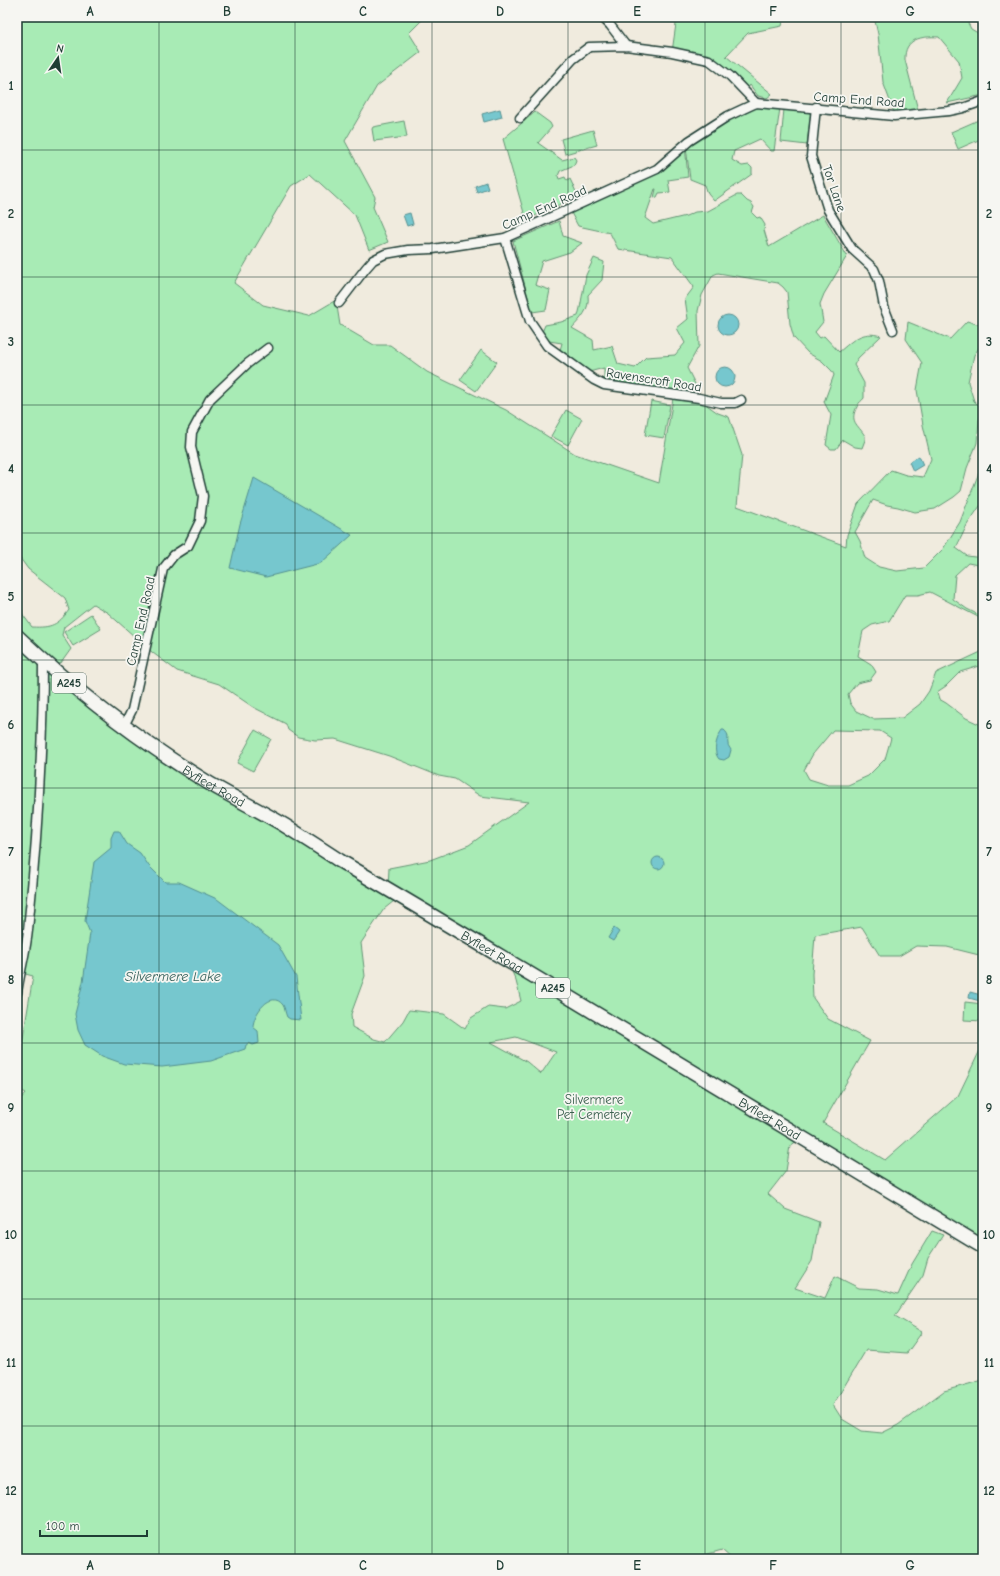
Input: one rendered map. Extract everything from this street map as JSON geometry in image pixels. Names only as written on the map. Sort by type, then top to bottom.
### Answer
[{"type":"main road","name":"Byfleet Road","points":[[17,636],[43,661],[97,706],[207,782],[284,825],[340,861],[720,1087],[803,1139],[983,1247]]},
{"type":"street","points":[[602,17],[626,46]]},
{"type":"street","points":[[520,118],[573,59],[590,47],[626,46],[672,52],[709,60],[730,76],[756,103]]},
{"type":"street","name":"Camp End Road","points":[[339,303],[366,268],[374,260],[386,254],[408,250],[432,249],[504,238],[657,169],[689,141],[728,116],[756,103],[816,107],[894,116],[950,111],[983,101]]},
{"type":"street","name":"Tor Lane","points":[[816,107],[811,156],[828,210],[852,249],[874,269],[884,307],[893,330]]},
{"type":"street","name":"Ravenscroft Road","points":[[504,238],[530,321],[547,346],[594,380],[604,385],[699,398],[721,403],[735,403],[741,400]]},
{"type":"street","name":"Camp End Road","points":[[124,726],[132,710],[163,569],[174,555],[188,546],[200,521],[202,496],[191,448],[192,432],[210,399],[242,368],[268,348]]},
{"type":"street","points":[[17,992],[28,931],[36,832],[42,730],[43,661]]},
{"type":"green space","name":"Silvermere Pet Cemetery","points":[[17,17],[425,17],[409,33],[421,52],[377,86],[345,141],[375,197],[373,207],[388,242],[369,250],[355,215],[310,174],[291,186],[234,283],[263,305],[309,316],[336,300],[340,325],[374,345],[390,345],[427,372],[506,410],[575,454],[659,483],[673,398],[704,403],[718,413],[729,417],[742,455],[737,506],[846,546],[847,535],[858,504],[891,470],[906,475],[923,477],[931,459],[917,390],[922,363],[906,339],[908,322],[950,339],[967,321],[983,326],[983,342],[974,355],[968,382],[974,401],[983,409],[979,420],[977,443],[967,468],[961,491],[935,509],[915,512],[873,500],[855,532],[860,541],[865,558],[879,567],[897,571],[924,568],[943,549],[960,522],[983,462],[983,507],[980,506],[967,525],[956,548],[967,556],[983,558],[983,566],[968,563],[955,575],[953,599],[967,609],[983,617],[983,621],[930,592],[918,595],[905,595],[889,621],[872,625],[863,631],[858,656],[871,664],[876,672],[870,680],[857,683],[848,694],[850,703],[856,711],[873,719],[902,718],[920,704],[929,691],[936,673],[983,651],[983,665],[960,672],[946,686],[937,692],[939,699],[966,718],[983,726],[983,956],[947,947],[916,946],[899,956],[880,956],[862,927],[815,935],[812,974],[813,998],[828,1019],[870,1041],[823,1123],[885,1160],[958,1096],[983,1044],[983,1240],[801,1138],[790,1146],[786,1171],[768,1194],[785,1209],[819,1222],[812,1261],[795,1288],[825,1298],[835,1276],[859,1288],[878,1289],[898,1295],[912,1264],[932,1231],[943,1235],[928,1258],[923,1275],[895,1316],[922,1332],[907,1353],[866,1350],[833,1405],[842,1419],[862,1431],[882,1433],[898,1425],[944,1391],[983,1380],[983,1559],[732,1559],[722,1550],[690,1559],[17,1559],[17,1103],[26,1093],[17,1088],[17,1076],[33,976],[18,972],[17,975],[17,604],[21,606],[23,615],[32,627],[44,627],[54,624],[69,610],[65,598],[28,569],[17,554]],"holes":[[[93,604],[108,613],[153,653],[177,671],[219,684],[253,707],[286,724],[288,730],[298,737],[315,740],[335,739],[389,756],[439,776],[455,779],[480,796],[529,802],[469,845],[430,860],[389,868],[388,888],[97,706],[53,668],[61,663],[71,649],[62,635],[64,627]],[[833,730],[880,731],[891,738],[885,759],[868,776],[848,785],[828,785],[809,779],[804,770],[813,754]],[[385,895],[507,960],[516,981],[521,1001],[505,1009],[488,1007],[471,1018],[465,1029],[444,1014],[409,1010],[403,1021],[385,1042],[374,1039],[352,1027],[351,1014],[365,976],[361,943],[384,909],[394,901]],[[516,1037],[556,1052],[541,1074],[527,1062],[491,1042]]]},
{"type":"green space","points":[[677,17],[784,17],[782,26],[748,33],[726,56],[772,94],[767,98],[758,96],[750,85],[745,92],[721,68],[672,52]]},
{"type":"green space","points":[[874,17],[965,17],[971,29],[983,36],[983,95],[947,103],[962,78],[959,61],[939,37],[926,37],[915,40],[911,43],[905,53],[905,60],[918,110],[894,112],[883,82],[878,34]]},
{"type":"green space","points":[[758,106],[780,108],[774,151],[771,151],[760,139],[734,151],[732,160],[742,166],[749,165],[752,168],[752,174],[714,201],[708,194],[705,185],[690,179],[686,147],[733,118]]},
{"type":"green space","points":[[784,109],[811,111],[807,145],[781,142]]},
{"type":"green space","points":[[535,112],[550,123],[552,127],[538,143],[562,160],[574,157],[576,160],[574,165],[560,171],[558,176],[559,179],[565,177],[567,181],[570,179],[578,196],[526,220],[503,139]]},
{"type":"green space","points":[[983,118],[983,138],[958,149],[951,132]]},
{"type":"green space","points":[[404,121],[407,137],[374,141],[373,127]]},
{"type":"green space","points":[[593,130],[597,145],[565,154],[561,139]]},
{"type":"green space","points":[[685,145],[688,177],[668,180],[670,192],[659,193],[657,197],[654,198],[655,189],[645,218],[653,224],[686,216],[695,212],[708,211],[737,195],[741,195],[751,203],[754,207],[752,213],[757,218],[760,217],[765,225],[764,230],[769,247],[823,215],[847,256],[824,294],[820,304],[823,322],[815,332],[820,338],[824,336],[839,352],[853,340],[863,335],[874,334],[881,336],[858,358],[854,365],[864,383],[864,398],[858,404],[854,415],[855,422],[865,436],[862,448],[855,447],[843,440],[836,449],[831,449],[826,445],[831,415],[824,402],[834,375],[822,361],[808,353],[794,338],[790,324],[787,292],[778,283],[718,273],[713,275],[702,295],[698,311],[699,346],[687,368],[695,384],[692,393],[604,381],[604,368],[589,372],[560,350],[562,343],[549,341],[542,332],[545,325],[561,322],[578,316],[586,275],[594,258],[604,262],[602,280],[588,295],[588,305],[582,317],[572,328],[593,340],[594,350],[612,346],[618,364],[635,368],[646,357],[675,355],[685,343],[677,328],[688,319],[685,299],[694,287],[672,257],[618,249],[610,233],[578,226],[569,209],[658,168]]},
{"type":"green space","points":[[559,221],[563,236],[582,243],[570,252],[542,261],[535,285],[550,290],[546,310],[532,312],[513,241]]},
{"type":"green space","points":[[481,350],[497,362],[476,391],[460,380]]},
{"type":"green space","points":[[651,401],[670,405],[664,438],[645,435]]},
{"type":"green space","points":[[566,410],[582,419],[568,445],[551,436]]},
{"type":"green space","points":[[91,614],[101,629],[73,646],[64,632]]},
{"type":"green space","points":[[255,730],[271,739],[253,771],[237,763]]},
{"type":"green space","points":[[965,1002],[983,1004],[983,1021],[964,1020]]},
{"type":"water","points":[[500,109],[502,117],[484,122],[482,114]]},
{"type":"water","points":[[486,182],[488,188],[477,192],[475,186]]},
{"type":"water","points":[[410,213],[413,224],[407,226],[403,215]]},
{"type":"water","points":[[728,315],[735,318],[738,325],[735,332],[728,335],[721,332],[718,325],[721,318]]},
{"type":"water","points":[[725,367],[732,370],[735,377],[732,384],[725,387],[718,384],[715,377],[718,370]]},
{"type":"water","points":[[919,456],[923,465],[913,471],[909,462]]},
{"type":"water","points":[[254,478],[352,535],[321,563],[266,577],[230,568],[240,524]]},
{"type":"water","points":[[722,730],[727,733],[728,745],[731,750],[729,757],[724,760],[719,759],[716,752],[718,736]]},
{"type":"water","name":"Silvermere Lake","points":[[114,831],[119,831],[127,844],[140,853],[149,866],[165,882],[179,882],[217,899],[278,945],[296,977],[301,1020],[290,1019],[287,1017],[284,1006],[278,1001],[273,1000],[268,1002],[259,1010],[254,1022],[253,1027],[258,1031],[259,1043],[253,1045],[249,1043],[246,1045],[245,1049],[211,1061],[162,1067],[124,1064],[102,1056],[85,1045],[78,1030],[75,1014],[83,982],[90,933],[85,921],[94,862],[111,848],[111,838]]},
{"type":"water","points":[[656,857],[660,857],[664,863],[660,869],[656,869],[652,865],[652,861]]},
{"type":"water","points":[[614,928],[619,932],[613,941],[608,938]]},
{"type":"water","points":[[970,992],[981,995],[980,1001],[969,998]]}]
